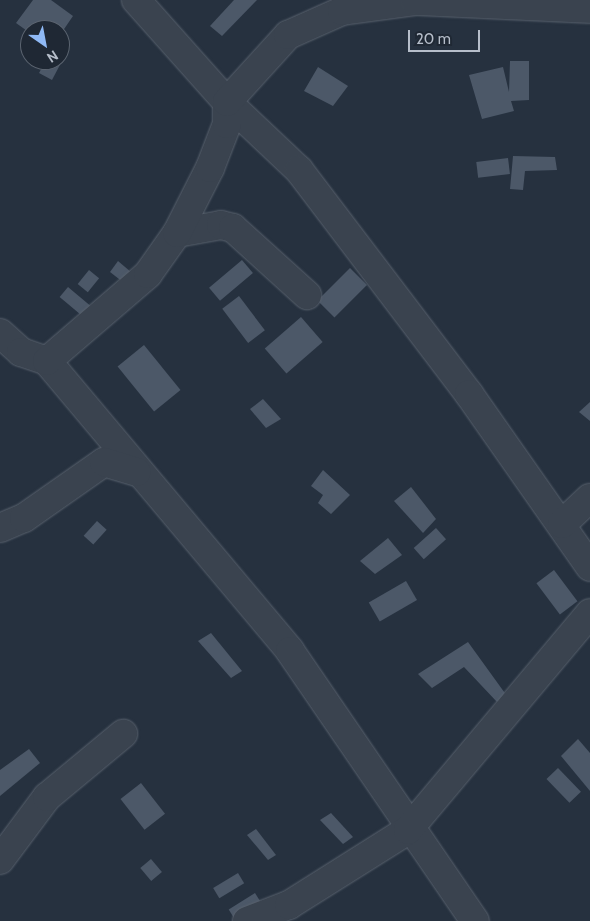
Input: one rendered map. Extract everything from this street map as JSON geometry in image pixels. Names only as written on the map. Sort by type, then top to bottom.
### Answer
[{"type":"street","points":[[136,0],[227,102],[298,170],[562,524],[590,567]]},
{"type":"street","points":[[47,361],[148,274],[177,233],[224,137],[227,102],[288,36],[342,12],[416,1],[590,9]]},
{"type":"street","points":[[177,233],[221,225],[233,228],[307,295]]},
{"type":"street","points":[[0,333],[21,352],[47,361],[327,700],[408,830],[475,921]]},
{"type":"street","points":[[0,528],[24,518],[104,462],[137,472]]},
{"type":"street","points":[[562,524],[590,498]]},
{"type":"street","points":[[247,921],[289,905],[408,830],[590,612]]},
{"type":"street","points":[[0,860],[47,797],[123,734]]},
{"type":"building","points":[[33,0],[51,0],[73,16],[70,20],[20,20],[20,26],[16,23]]},
{"type":"building","points":[[234,0],[257,0],[222,36],[210,26]]},
{"type":"building","points":[[510,61],[529,61],[529,100],[511,101],[514,111],[482,119],[469,75],[503,67],[509,92]]},
{"type":"building","points":[[318,67],[348,86],[333,106],[304,91]]},
{"type":"building","points":[[41,70],[57,70],[52,80],[39,73]]},
{"type":"building","points":[[513,156],[555,157],[557,170],[525,171],[523,190],[510,189]]},
{"type":"building","points":[[508,158],[510,174],[478,178],[476,162]]},
{"type":"building","points":[[242,260],[253,273],[220,301],[209,288]]},
{"type":"building","points":[[118,261],[138,278],[128,286],[110,272]]},
{"type":"building","points":[[350,268],[367,285],[334,317],[317,301]]},
{"type":"building","points":[[89,270],[99,278],[88,292],[78,284]]},
{"type":"building","points":[[68,287],[95,309],[86,319],[60,297]]},
{"type":"building","points":[[239,296],[265,330],[248,343],[222,309]]},
{"type":"building","points":[[301,317],[323,342],[286,373],[265,348]]},
{"type":"building","points":[[144,345],[181,390],[154,411],[118,366]]},
{"type":"building","points":[[263,399],[281,419],[266,428],[250,409]]},
{"type":"building","points":[[590,402],[590,421],[579,412]]},
{"type":"building","points":[[323,470],[350,495],[331,514],[318,503],[323,495],[311,486]]},
{"type":"building","points":[[411,487],[436,519],[423,533],[394,501]]},
{"type":"building","points":[[97,521],[107,530],[93,545],[84,536]]},
{"type":"building","points":[[436,528],[446,539],[424,559],[414,548]]},
{"type":"building","points":[[388,538],[402,555],[375,574],[360,561]]},
{"type":"building","points":[[554,570],[577,601],[560,614],[536,583]]},
{"type":"building","points":[[406,581],[417,600],[380,622],[369,602]]},
{"type":"building","points":[[211,633],[242,671],[231,678],[198,641]]},
{"type":"building","points":[[468,642],[507,696],[497,702],[464,667],[432,688],[418,674]]},
{"type":"building","points":[[578,739],[590,753],[590,791],[561,756]]},
{"type":"building","points":[[29,749],[40,763],[0,796],[0,770]]},
{"type":"building","points":[[558,768],[581,792],[569,803],[546,779]]},
{"type":"building","points":[[141,783],[165,814],[145,830],[121,799]]},
{"type":"building","points":[[331,813],[353,837],[343,844],[320,820]]},
{"type":"building","points":[[256,829],[276,855],[268,860],[247,835]]},
{"type":"building","points":[[151,859],[162,872],[151,881],[140,868]]},
{"type":"building","points":[[238,873],[244,883],[219,898],[213,888]]},
{"type":"building","points":[[255,893],[262,904],[236,920],[229,909]]}]
